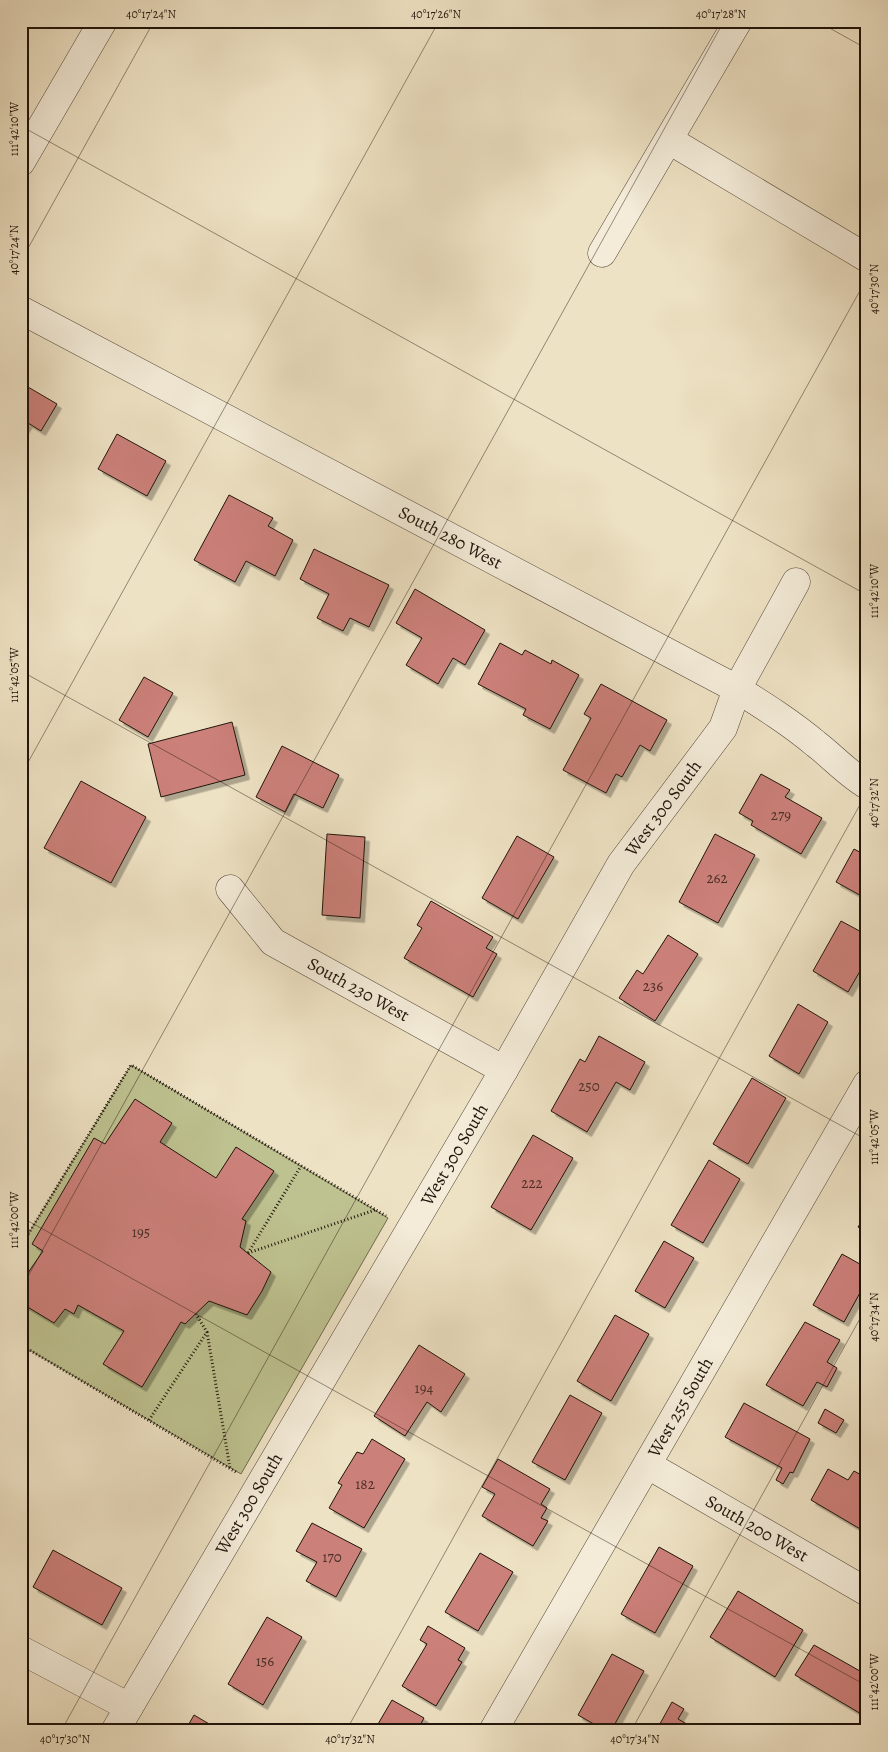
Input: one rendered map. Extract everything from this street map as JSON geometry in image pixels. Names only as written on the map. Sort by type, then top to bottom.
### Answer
[{"type":"street","points":[[21,162],[103,21]]},
{"type":"street","points":[[602,254],[738,21]]},
{"type":"street","points":[[669,140],[867,258]]},
{"type":"street","name":"South 280 West","points":[[21,310],[737,689],[781,717],[816,744],[857,780],[867,785]]},
{"type":"street","name":"West 300 South","points":[[115,1731],[504,1070],[621,864],[723,728],[737,689],[796,582]]},
{"type":"street","name":"South 230 West","points":[[230,889],[273,942],[504,1070]]},
{"type":"street","name":"West 255 South","points":[[494,1730],[867,1084]]},
{"type":"street","name":"South 200 West","points":[[648,1466],[867,1592]]},
{"type":"street","points":[[21,1650],[129,1707]]},
{"type":"path","points":[[21,1246],[130,1065],[388,1218]]},
{"type":"path","points":[[301,1166],[248,1253],[375,1210]]},
{"type":"path","points":[[196,1314],[207,1332],[230,1468]]},
{"type":"path","points":[[149,1420],[207,1332]]},
{"type":"path","points":[[21,1345],[241,1474]]},
{"type":"green space","points":[[131,1065],[388,1218],[241,1474],[21,1345],[21,1246]]},
{"type":"building","points":[[28,387],[57,404],[41,431],[28,423],[21,434],[21,389],[25,392]]},
{"type":"building","points":[[117,434],[166,461],[147,496],[98,469]]},
{"type":"building","points":[[229,495],[273,518],[268,526],[293,540],[275,576],[246,561],[235,582],[194,560]]},
{"type":"building","points":[[314,549],[389,585],[369,627],[350,618],[343,631],[317,618],[329,594],[300,579]]},
{"type":"building","points":[[415,589],[485,630],[465,665],[453,658],[438,684],[406,665],[422,638],[396,623]]},
{"type":"building","points":[[500,643],[522,655],[525,650],[551,664],[552,660],[579,675],[550,729],[523,715],[526,709],[478,684]]},
{"type":"building","points":[[144,677],[173,693],[148,737],[119,720]]},
{"type":"building","points":[[601,684],[667,720],[650,751],[640,745],[622,777],[616,774],[606,793],[563,770],[591,718],[584,714]]},
{"type":"building","points":[[232,722],[245,775],[161,797],[148,744]]},
{"type":"building","points":[[282,746],[339,775],[323,808],[294,794],[285,812],[256,797]]},
{"type":"building","points":[[761,774],[790,790],[785,797],[822,818],[801,854],[751,825],[753,821],[739,813]]},
{"type":"building","points":[[81,781],[146,817],[111,883],[44,848]]},
{"type":"building","points":[[327,834],[365,837],[360,918],[322,915]]},
{"type":"building","points":[[715,834],[755,855],[718,923],[679,902]]},
{"type":"building","points":[[517,836],[554,857],[518,919],[482,898]]},
{"type":"building","points":[[854,849],[867,856],[867,899],[836,882]]},
{"type":"building","points":[[431,901],[493,937],[486,948],[497,954],[473,997],[404,958],[422,928],[417,925]]},
{"type":"building","points":[[841,921],[867,935],[867,959],[848,992],[813,971]]},
{"type":"building","points":[[668,935],[698,954],[655,1021],[619,998],[637,970],[643,974]]},
{"type":"building","points":[[798,1004],[828,1022],[799,1074],[769,1056]]},
{"type":"building","points":[[599,1036],[645,1062],[630,1090],[616,1082],[587,1132],[551,1111],[580,1059],[585,1062]]},
{"type":"building","points":[[752,1078],[786,1098],[748,1164],[713,1144]]},
{"type":"building","points":[[135,1099],[172,1123],[160,1142],[216,1178],[236,1147],[274,1171],[242,1219],[246,1221],[240,1247],[271,1272],[262,1291],[247,1315],[209,1301],[185,1324],[181,1322],[142,1387],[103,1364],[124,1331],[78,1305],[74,1314],[65,1309],[54,1323],[21,1303],[21,1283],[43,1251],[32,1244],[94,1138],[105,1144]]},
{"type":"building","points":[[533,1135],[573,1158],[531,1230],[491,1207]]},
{"type":"building","points":[[709,1160],[740,1179],[703,1243],[671,1225]]},
{"type":"building","points":[[867,1213],[867,1232],[858,1227]]},
{"type":"building","points":[[664,1241],[694,1258],[665,1308],[635,1291]]},
{"type":"building","points":[[842,1254],[867,1268],[867,1280],[844,1322],[813,1305]]},
{"type":"building","points":[[615,1315],[649,1334],[611,1401],[577,1381]]},
{"type":"building","points":[[805,1322],[840,1340],[827,1362],[837,1368],[827,1387],[817,1382],[803,1406],[766,1385]]},
{"type":"building","points":[[419,1345],[465,1374],[441,1412],[427,1402],[405,1436],[374,1416]]},
{"type":"building","points":[[570,1395],[602,1413],[565,1480],[532,1462]]},
{"type":"building","points":[[744,1403],[810,1439],[793,1473],[790,1472],[783,1484],[776,1480],[782,1468],[725,1437]]},
{"type":"building","points":[[825,1409],[844,1420],[836,1433],[818,1423]]},
{"type":"building","points":[[372,1439],[405,1459],[364,1528],[329,1508],[342,1485],[338,1483],[357,1452],[363,1454]]},
{"type":"building","points":[[498,1459],[550,1489],[541,1504],[547,1508],[541,1518],[548,1521],[533,1546],[482,1516],[495,1494],[482,1487]]},
{"type":"building","points":[[828,1469],[848,1480],[854,1471],[867,1478],[867,1488],[865,1491],[867,1491],[867,1533],[811,1500]]},
{"type":"building","points":[[312,1523],[362,1549],[336,1597],[306,1581],[317,1562],[296,1551]]},
{"type":"building","points":[[659,1547],[693,1566],[655,1633],[621,1614]]},
{"type":"building","points":[[53,1550],[122,1588],[102,1625],[33,1587]]},
{"type":"building","points":[[480,1553],[513,1572],[478,1631],[445,1612]]},
{"type":"building","points":[[738,1591],[803,1630],[775,1677],[710,1637]]},
{"type":"building","points":[[267,1617],[302,1637],[263,1705],[228,1684]]},
{"type":"building","points":[[428,1626],[465,1648],[458,1660],[462,1662],[436,1706],[402,1686],[427,1644],[420,1640]]},
{"type":"building","points":[[814,1645],[867,1675],[867,1708],[863,1715],[795,1675]]},
{"type":"building","points":[[612,1654],[644,1671],[611,1731],[606,1731],[578,1715]]},
{"type":"building","points":[[392,1700],[424,1718],[417,1731],[374,1731]]},
{"type":"building","points":[[672,1702],[684,1709],[678,1719],[699,1731],[656,1731]]},
{"type":"building","points":[[194,1715],[221,1731],[185,1731]]},
{"type":"building","points":[[21,1720],[41,1731],[21,1731]]}]
